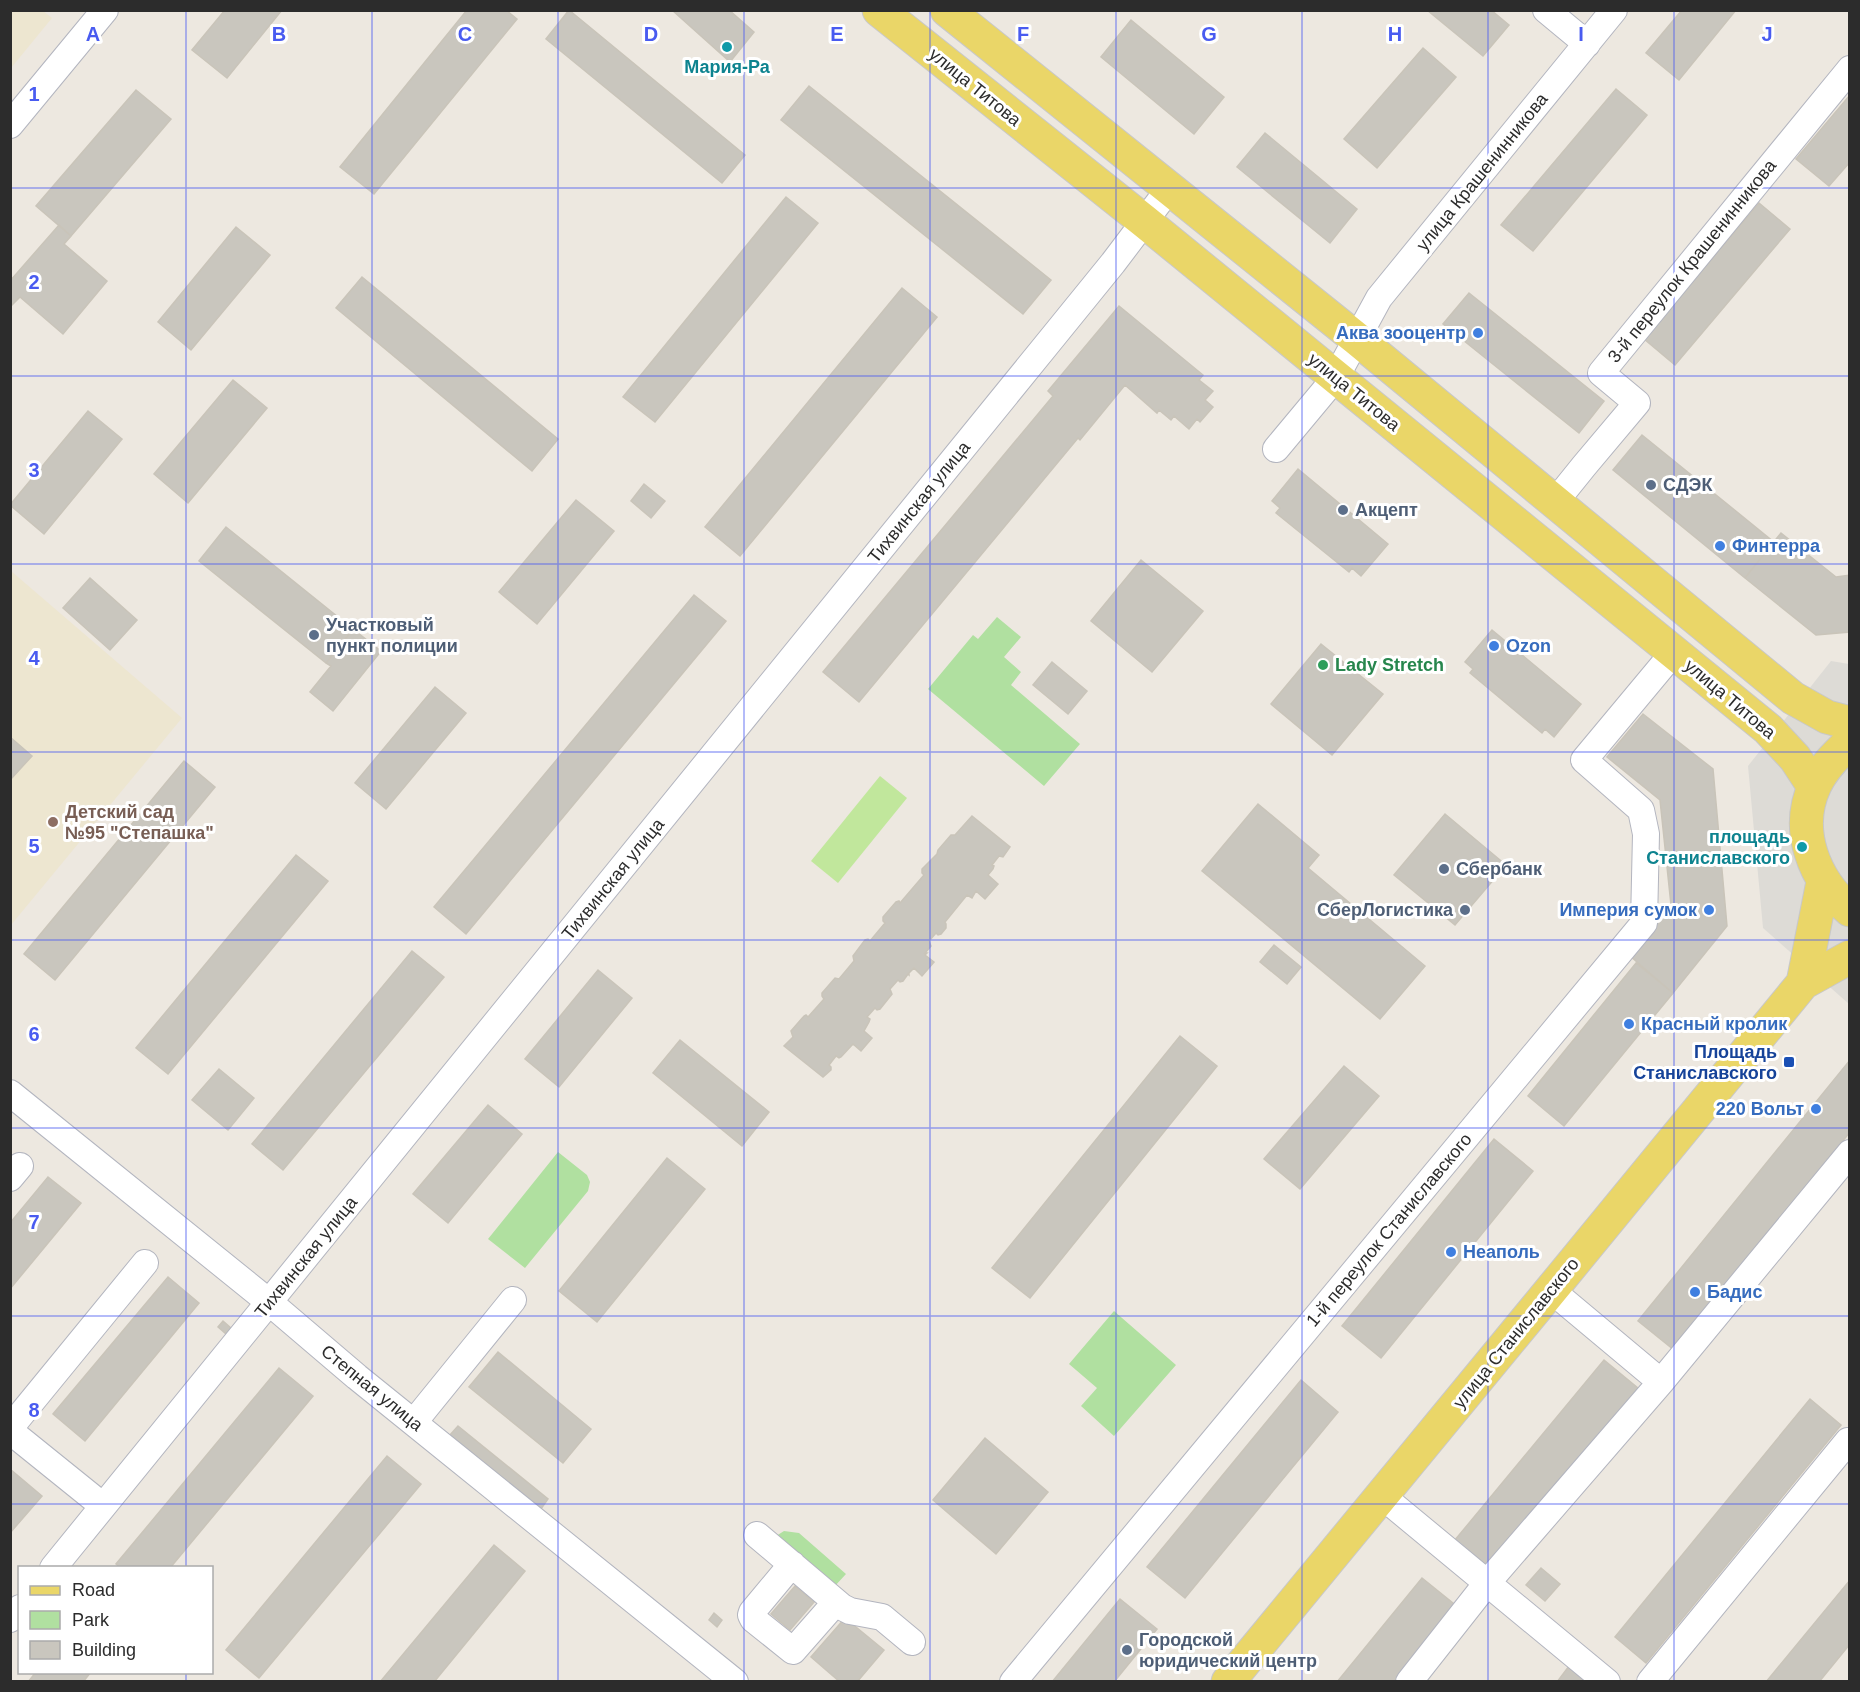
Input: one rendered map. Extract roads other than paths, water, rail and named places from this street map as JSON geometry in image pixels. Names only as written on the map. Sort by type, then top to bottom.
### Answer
[{"type":"main road","name":"улица Титова","points":[[879,10],[1144,221],[1768,729],[1795,758],[1814,787]]},
{"type":"main road","points":[[947,10],[1357,339],[1793,698],[1827,717],[1850,723]]},
{"type":"main road","points":[[1850,742],[1824,770],[1814,787],[1807,817],[1809,849],[1823,882],[1850,910]]},
{"type":"main road","points":[[1803,982],[1823,882]]},
{"type":"main road","points":[[1803,982],[1850,957]]},
{"type":"main road","name":"улица Станиславского","points":[[1228,1682],[1803,982]]},
{"type":"street","points":[[10,125],[105,10]]},
{"type":"street","points":[[1546,10],[1587,44]]},
{"type":"street","name":"улица Крашенинникова","points":[[1276,449],[1336,377],[1379,298],[1614,10]]},
{"type":"street","name":"3-й переулок Крашенинникова","points":[[1556,502],[1637,403],[1601,373],[1850,69]]},
{"type":"street","name":"Тихвинская улица","points":[[54,1566],[1106,272],[1169,189]]},
{"type":"street","name":"1-й переулок Станиславского","points":[[1013,1682],[1644,923],[1646,834],[1641,810],[1584,760],[1674,652]]},
{"type":"street","name":"Степная улица","points":[[10,1093],[735,1682]]},
{"type":"street","points":[[1410,1682],[1487,1583],[1660,1382],[1850,1154]]},
{"type":"street","points":[[103,1506],[10,1430],[145,1263]]},
{"type":"street","points":[[1551,1290],[1660,1382]]},
{"type":"street","points":[[414,1422],[513,1300]]},
{"type":"street","points":[[1650,1682],[1848,1441]]},
{"type":"street","points":[[1382,1496],[1607,1682]]},
{"type":"street","points":[[757,1535],[836,1602],[850,1611],[882,1617],[912,1642]]},
{"type":"street","points":[[792,1564],[752,1612],[753,1619],[793,1651],[836,1602]]},
{"type":"place","name":"Мария-Ра","points":[[727,47]]},
{"type":"place","name":"Аква зооцентр","points":[[1478,333]]},
{"type":"place","name":"СДЭК","points":[[1651,485]]},
{"type":"place","name":"Акцепт","points":[[1343,510]]},
{"type":"place","name":"Финтерра","points":[[1720,546]]},
{"type":"place","name":"Участковый пункт полиции","points":[[314,635]]},
{"type":"place","name":"Ozon","points":[[1494,646]]},
{"type":"place","name":"Lady Stretch","points":[[1323,665]]},
{"type":"place","name":"Детский сад №95 \"Степашка\"","points":[[53,822]]},
{"type":"place","name":"площадь Станиславского","points":[[1802,847]]},
{"type":"place","name":"Сбербанк","points":[[1444,869]]},
{"type":"place","name":"СберЛогистика","points":[[1465,910]]},
{"type":"place","name":"Империя сумок","points":[[1709,910]]},
{"type":"place","name":"Красный кролик","points":[[1629,1024]]},
{"type":"place","name":"Площадь Станиславского","points":[[1789,1062]]},
{"type":"place","name":"220 Вольт","points":[[1816,1109]]},
{"type":"place","name":"Неаполь","points":[[1451,1252]]},
{"type":"place","name":"Бадис","points":[[1695,1292]]},
{"type":"place","name":"Городской юридический центр","points":[[1127,1650]]}]
